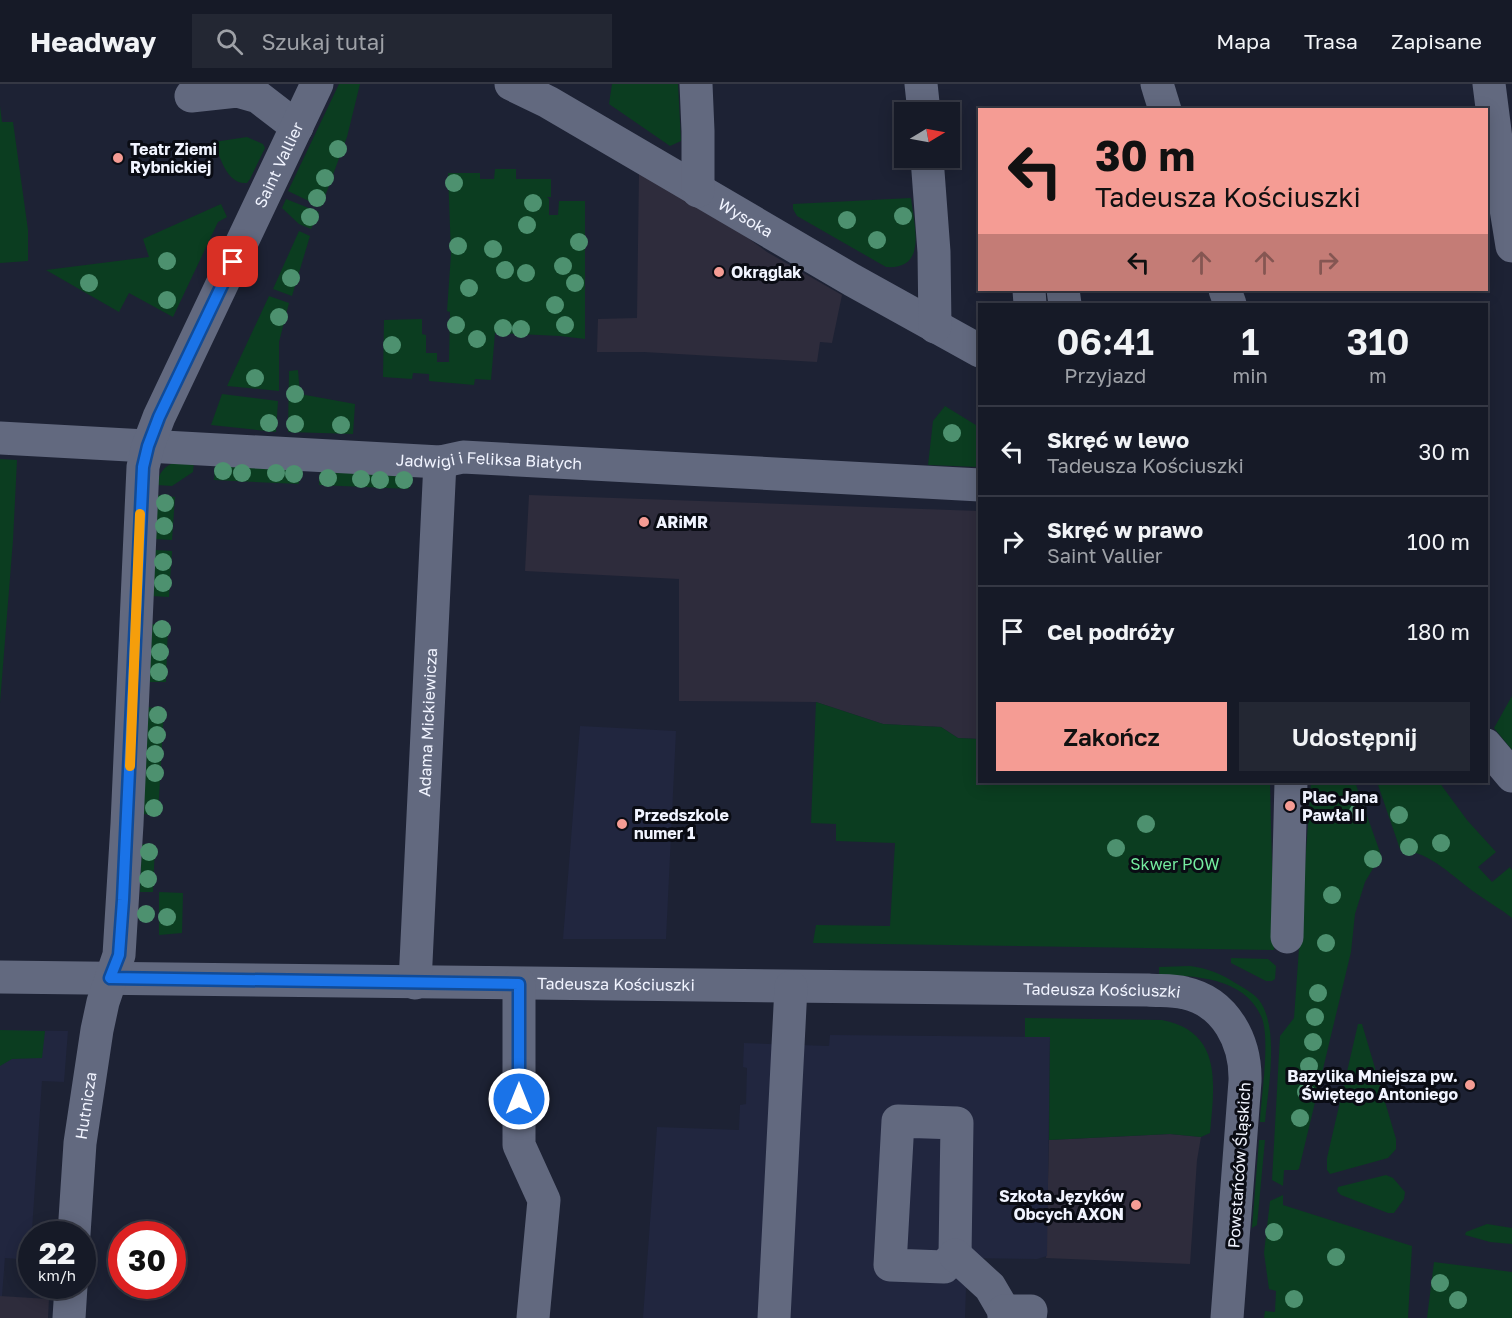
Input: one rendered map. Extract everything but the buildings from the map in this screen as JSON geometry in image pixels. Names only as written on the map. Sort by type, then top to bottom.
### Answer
[{"type":"street","name":"Saint Vallier","points":[[110,978],[119,955],[123,900],[143,467],[148,446],[171,391],[317,84]]},
{"type":"street","name":"Wysoka","points":[[511,84],[548,102],[698,191],[978,350]]},
{"type":"street","points":[[696,84],[699,139],[698,191]]},
{"type":"street","points":[[921,84],[923,102]]},
{"type":"street","points":[[1157,84],[1164,108]]},
{"type":"street","points":[[1490,84],[1512,246]]},
{"type":"street","points":[[191,96],[237,91],[258,97],[297,127]]},
{"type":"street","points":[[928,168],[935,327]]},
{"type":"street","name":"Jadwigi i Feliksa Białych","points":[[0,438],[440,462],[474,458],[978,485]]},
{"type":"street","name":"Adama Mickiewicza","points":[[415,983],[440,462]]},
{"type":"street","points":[[1488,746],[1512,776]]},
{"type":"street","points":[[1287,937],[1291,783]]},
{"type":"street","name":"Tadeusza Kościuszki","points":[[0,976],[1170,991],[1196,996],[1225,1017]]},
{"type":"street","name":"Hutnicza","points":[[75,1221],[83,1118],[97,1030],[110,978]]},
{"type":"street","points":[[519,984],[519,1145],[544,1200],[533,1318]]},
{"type":"street","points":[[774,1318],[791,987]]},
{"type":"street","name":"Powstańców Śląskich","points":[[1225,1017],[1239,1040],[1246,1069],[1227,1318]]},
{"type":"street","points":[[955,1255],[990,1287],[1013,1316]]},
{"type":"street","points":[[69,1318],[70,1299]]},
{"type":"shaded area","points":[[639,173],[842,295],[832,343],[820,342],[817,362],[644,352],[597,352],[598,319],[637,318]]},
{"type":"shaded area","points":[[529,495],[978,511],[978,739],[958,738],[941,727],[883,724],[816,702],[679,701],[679,579],[525,571]]},
{"type":"shaded area","name":"Przedszkole numer 1","points":[[580,726],[676,731],[666,939],[563,939]]},
{"type":"shaded area","points":[[0,1030],[68,1031],[64,1082],[42,1081],[33,1221],[18,1221],[18,1259],[5,1258],[2,1296],[0,1296]]},
{"type":"shaded area","points":[[830,1035],[1050,1037],[1047,1256],[1037,1259],[967,1258],[965,1318],[643,1318],[657,1127],[739,1130],[740,1105],[746,1104],[747,1068],[743,1067],[744,1043],[829,1046]]},
{"type":"shaded area","points":[[1170,1134],[1201,1137],[1197,1160],[1190,1264],[1046,1258],[1049,1140]]},
{"type":"shaded area","points":[[0,1296],[18,1297],[18,1299],[49,1299],[48,1318],[0,1318]]},
{"type":"green space","points":[[339,84],[360,84],[347,137],[321,207],[288,191]]},
{"type":"green space","points":[[612,84],[678,84],[681,141],[670,146],[609,104]]},
{"type":"green space","points":[[0,106],[2,122],[13,122],[28,230],[28,261],[0,263]]},
{"type":"green space","points":[[247,137],[263,144],[265,148],[247,183],[234,180],[229,175],[214,142]]},
{"type":"green space","points":[[495,169],[516,169],[516,179],[551,179],[551,197],[547,197],[549,215],[558,215],[559,201],[585,201],[585,339],[495,333],[491,380],[475,379],[474,385],[429,381],[429,374],[413,373],[412,379],[383,377],[384,320],[422,319],[422,334],[426,335],[426,353],[437,353],[437,362],[449,362],[450,312],[447,311],[451,254],[448,173],[480,173],[480,179],[494,179]]},
{"type":"green space","points":[[911,198],[915,244],[913,254],[908,261],[899,266],[886,267],[797,216],[793,209],[793,204]]},
{"type":"green space","points":[[286,199],[319,212],[311,229],[299,224],[282,208]]},
{"type":"green space","points":[[221,204],[227,217],[218,222],[173,317],[129,293],[119,312],[46,270],[149,257],[143,239]]},
{"type":"green space","points":[[299,231],[310,236],[292,296],[273,289]]},
{"type":"green space","points":[[269,296],[289,303],[279,342],[279,391],[227,386]]},
{"type":"green space","points":[[298,370],[300,394],[355,404],[353,434],[288,432],[289,371]]},
{"type":"green space","points":[[222,394],[278,401],[276,432],[211,425]]},
{"type":"green space","points":[[945,406],[978,426],[978,467],[928,465],[933,421]]},
{"type":"green space","points":[[0,459],[17,460],[0,703]]},
{"type":"green space","points":[[175,462],[194,462],[193,472],[172,486],[157,485],[162,471]]},
{"type":"green space","points":[[215,464],[300,468],[299,484],[214,480]]},
{"type":"green space","points":[[320,470],[410,474],[409,489],[319,485]]},
{"type":"green space","points":[[157,495],[175,497],[172,540],[154,539]]},
{"type":"green space","points":[[155,550],[172,551],[169,597],[152,596]]},
{"type":"green space","points":[[150,624],[168,625],[166,682],[148,682]]},
{"type":"green space","points":[[1512,696],[1512,750],[1494,728]]},
{"type":"green space","name":"Skwer POW","points":[[816,702],[883,724],[941,727],[958,738],[978,739],[978,783],[1270,783],[1274,950],[813,943],[816,925],[890,926],[895,843],[836,841],[836,824],[811,823]]},
{"type":"green space","points":[[147,707],[164,709],[158,815],[141,814]]},
{"type":"green space","points":[[1311,783],[1355,783],[1381,855],[1365,882],[1355,914],[1351,952],[1299,1169],[1284,1170],[1283,1186],[1272,1180],[1280,1036],[1294,1018]]},
{"type":"green space","points":[[1377,783],[1440,783],[1467,820],[1496,852],[1478,867],[1492,882],[1510,867],[1512,870],[1512,918],[1432,861],[1400,849]]},
{"type":"green space","points":[[142,844],[155,845],[153,892],[140,892]]},
{"type":"green space","points":[[159,892],[183,893],[182,933],[159,935]]},
{"type":"green space","points":[[1231,958],[1268,959],[1276,966],[1275,979],[1266,981],[1231,963]]},
{"type":"green space","points":[[1190,966],[1214,972],[1243,987],[1259,1000],[1265,1012],[1269,1026],[1271,1059],[1265,1122],[1260,1122],[1265,1068],[1264,1025],[1261,1016],[1243,993],[1231,986],[1203,978],[1159,975],[1159,967]]},
{"type":"green space","points":[[1025,1018],[1162,1020],[1182,1026],[1196,1036],[1211,1063],[1213,1097],[1210,1133],[1201,1137],[1170,1134],[1049,1140],[1050,1037],[1025,1037]]},
{"type":"green space","points":[[1358,1024],[1362,1024],[1396,1139],[1396,1149],[1388,1158],[1330,1174],[1327,1170],[1327,1158]]},
{"type":"green space","points":[[0,1030],[45,1031],[42,1058],[12,1059],[0,1066]]},
{"type":"green space","points":[[1259,1140],[1265,1140],[1257,1225],[1252,1228]]},
{"type":"green space","points":[[1386,1175],[1393,1178],[1405,1192],[1404,1199],[1394,1213],[1388,1213],[1341,1195],[1337,1191],[1338,1187]]},
{"type":"green space","points":[[1283,1195],[1283,1205],[1412,1246],[1408,1318],[1264,1318],[1265,1311],[1275,1312],[1276,1291],[1269,1289],[1264,1253],[1270,1201]]},
{"type":"green space","points":[[1487,1224],[1512,1228],[1512,1244],[1490,1242],[1465,1235],[1466,1232]]},
{"type":"green space","points":[[1434,1262],[1512,1272],[1512,1318],[1427,1318]]},
{"type":"slow traffic","points":[[130,766],[140,514]]},
{"type":"place","name":"Teatr Ziemi Rybnickiej","points":[[118,158]]},
{"type":"place","name":"Okrąglak","points":[[719,272]]},
{"type":"place","name":"ARiMR","points":[[644,522]]},
{"type":"place","name":"Plac Jana Pawła II","points":[[1290,806]]},
{"type":"place","name":"Przedszkole numer 1","points":[[622,824]]},
{"type":"place","name":"Bazylika Mniejsza pw. Świętego Antoniego","points":[[1470,1085]]},
{"type":"place","name":"Szkoła Języków Obcych AXON","points":[[1136,1205]]},
{"type":"route","points":[[233,262],[159,417],[143,467],[123,900],[119,955],[110,978],[519,984],[519,1099]]}]
